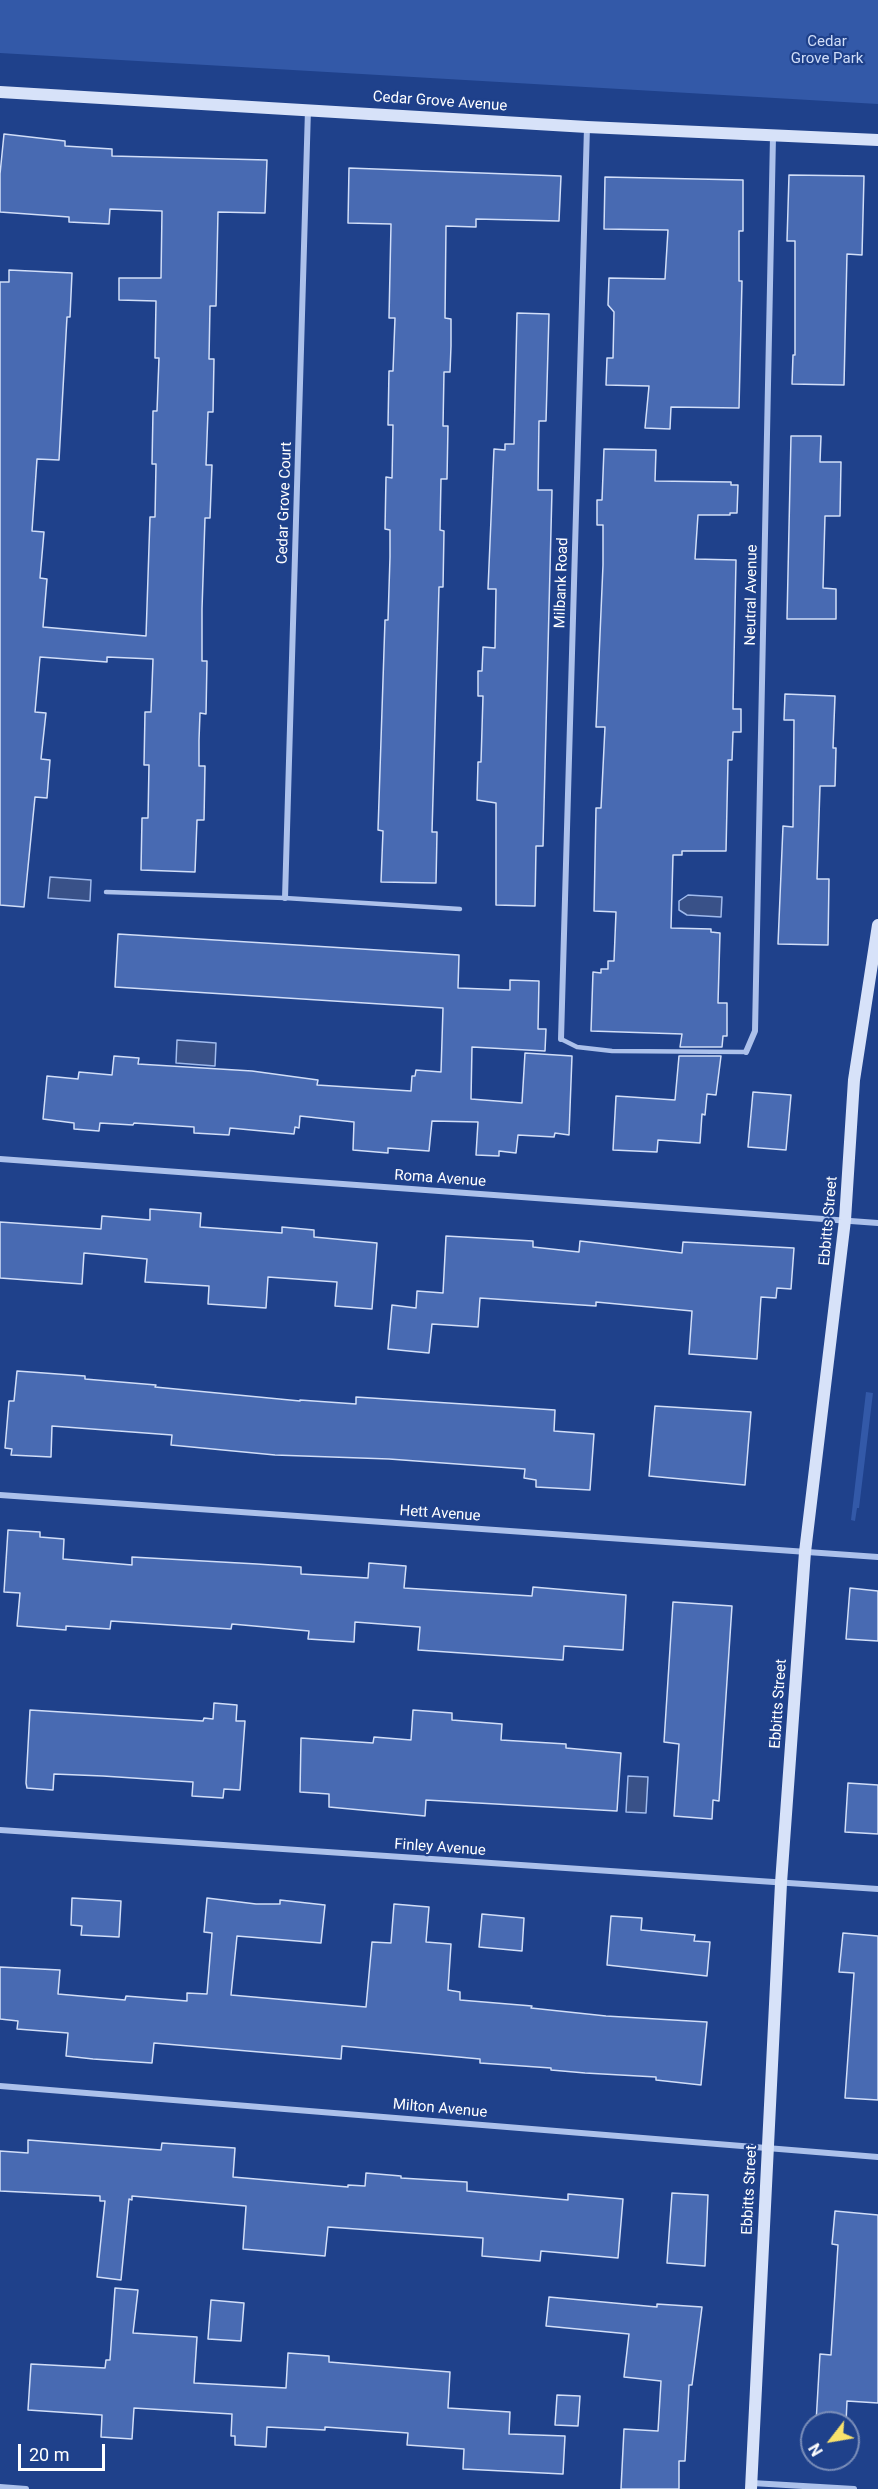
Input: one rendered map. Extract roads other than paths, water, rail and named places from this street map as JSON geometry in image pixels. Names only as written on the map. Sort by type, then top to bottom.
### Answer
[{"type":"street","name":"Cedar Grove Avenue","points":[[0,92],[308,108],[587,127],[878,140]]},
{"type":"street","name":"Cedar Grove Court","points":[[285,898],[308,108]]},
{"type":"street","name":"Milbank Road","points":[[561,1039],[587,127]]},
{"type":"street","name":"Neutral Avenue","points":[[746,1052],[755,1031],[773,136]]},
{"type":"street","name":"Ebbitts Street","points":[[752,2486],[781,1883],[805,1552],[845,1220],[854,1080],[878,925]]},
{"type":"street","name":"Roma Avenue","points":[[0,1159],[878,1223]]},
{"type":"street","name":"Hett Avenue","points":[[0,1495],[878,1557]]},
{"type":"street","name":"Finley Avenue","points":[[0,1830],[878,1889]]},
{"type":"street","name":"Milton Avenue","points":[[0,2086],[878,2157]]},
{"type":"street","points":[[752,2486],[854,2489]]},
{"type":"street","points":[[0,2487],[26,2489]]},
{"type":"lane","points":[[106,892],[285,898],[460,909]]},
{"type":"lane","points":[[561,1039],[577,1047],[612,1051],[746,1052]]},
{"type":"park label","name":"Cedar Grove Park","points":[[827,50]]}]
